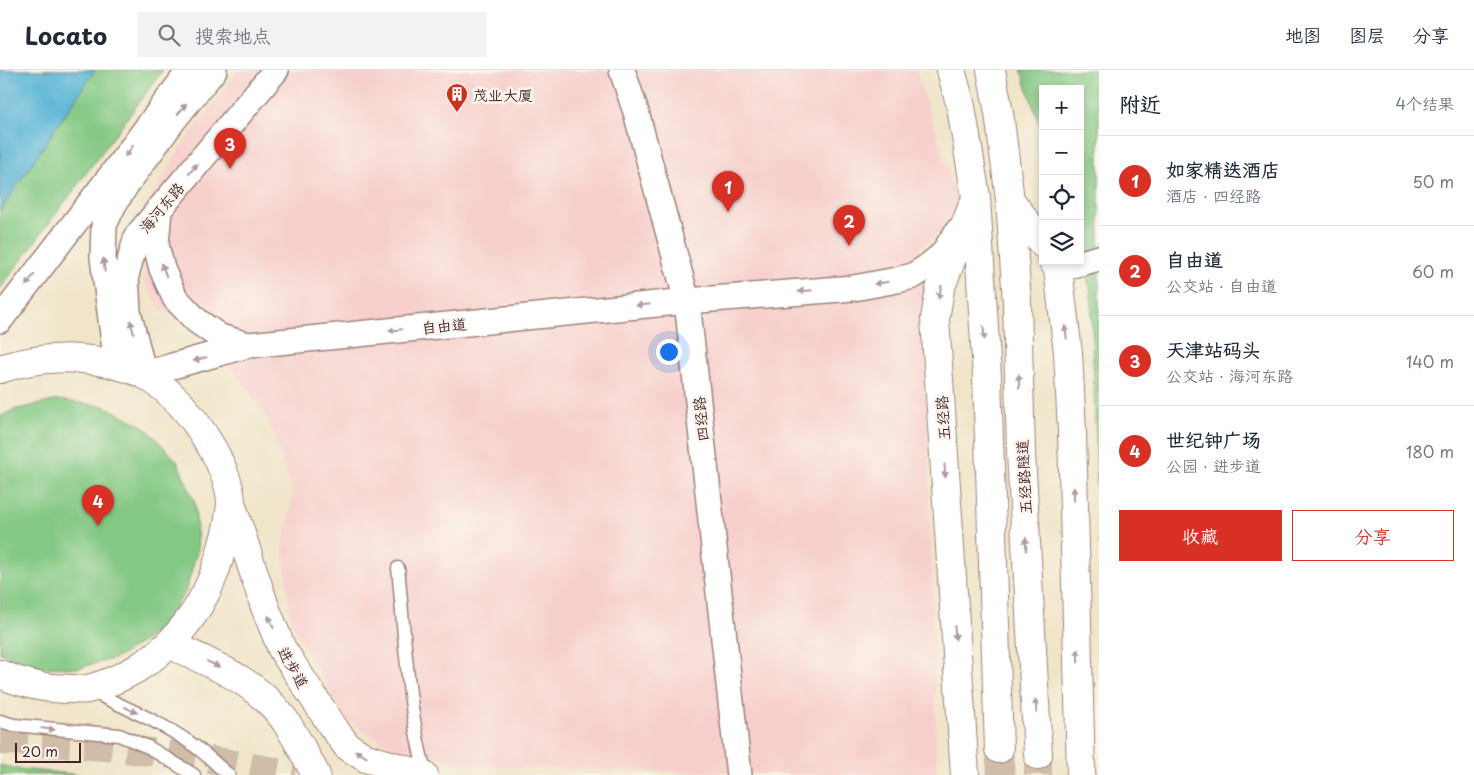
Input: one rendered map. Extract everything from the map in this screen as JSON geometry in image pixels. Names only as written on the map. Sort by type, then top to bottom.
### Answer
[{"type":"main road","points":[[951,70],[961,107],[976,197],[987,377],[1000,749]]},
{"type":"main road","points":[[991,70],[999,114],[1010,200],[1039,239]]},
{"type":"main road","name":"五经路","points":[[965,775],[935,319],[940,289],[976,197]]},
{"type":"main road","name":"五经路隧道","points":[[1010,200],[1017,302],[1021,454],[1038,755]]},
{"type":"main road","points":[[1055,265],[1068,353],[1072,432],[1081,775]]},
{"type":"main road","points":[[0,369],[49,359],[66,358],[103,362],[144,374]]},
{"type":"main road","name":"进步道","points":[[144,374],[189,412],[215,452],[225,478],[264,607],[282,649],[333,727],[347,746],[366,758],[425,775]]},
{"type":"main road","points":[[0,674],[20,683],[52,690],[87,689],[114,679],[142,665],[169,644],[190,621],[204,600],[213,579],[226,532],[231,501]]},
{"type":"main road","points":[[169,644],[232,674],[255,689],[287,724],[316,775]]},
{"type":"street","points":[[0,320],[190,70]]},
{"type":"street","points":[[117,365],[103,258],[104,225],[126,185],[175,118],[214,70]]},
{"type":"street","name":"海河东路","points":[[144,374],[128,312],[126,275],[137,236],[276,70]]},
{"type":"street","name":"四经路","points":[[622,70],[636,112],[687,301],[739,775]]},
{"type":"street","name":"自由道","points":[[144,374],[248,345],[687,301],[854,288],[897,280],[913,276],[942,255],[976,197]]},
{"type":"street","points":[[159,209],[156,244],[162,269],[175,298],[197,321],[220,337],[248,345]]},
{"type":"street","points":[[1084,260],[1099,258]]},
{"type":"lane","points":[[398,568],[413,718],[425,775]]},
{"type":"lane","points":[[87,689],[177,734],[196,747],[229,775]]},
{"type":"lane","points":[[0,721],[14,725],[119,735],[148,747],[194,775]]},
{"type":"shaded area","points":[[239,70],[916,70],[958,202],[949,225],[920,247],[925,315],[937,775],[820,775],[479,766],[393,748],[347,721],[291,622],[283,549],[293,493],[268,418],[237,374],[197,332],[160,308],[144,282],[141,215],[181,147]]},
{"type":"green space","points":[[0,70],[163,70],[0,289]]},
{"type":"green space","points":[[1021,70],[1099,70],[1099,546],[1091,292],[1083,265],[1084,85],[1039,85],[1039,123]]},
{"type":"green space","points":[[58,400],[104,406],[145,427],[177,461],[195,503],[198,549],[185,593],[158,631],[119,657],[78,668],[35,667],[0,653],[0,417],[13,410]]},
{"type":"green space","points":[[0,765],[19,769],[84,775],[0,775]]},
{"type":"water","points":[[0,70],[95,70],[0,211]]},
{"type":"tunnel","points":[[0,741],[74,744],[148,752],[222,762],[295,775]]},
{"type":"tunnel","points":[[999,749],[1001,775]]},
{"type":"tunnel","points":[[1038,755],[1038,775]]},
{"type":"place","name":"茂业大厦","points":[[457,113]]},
{"type":"place","name":"天津站码头","points":[[230,169]]},
{"type":"place","name":"如家精迭酒店","points":[[728,212]]},
{"type":"place","name":"自由道","points":[[849,246]]},
{"type":"place","name":"世纪钟广场","points":[[98,526]]}]
